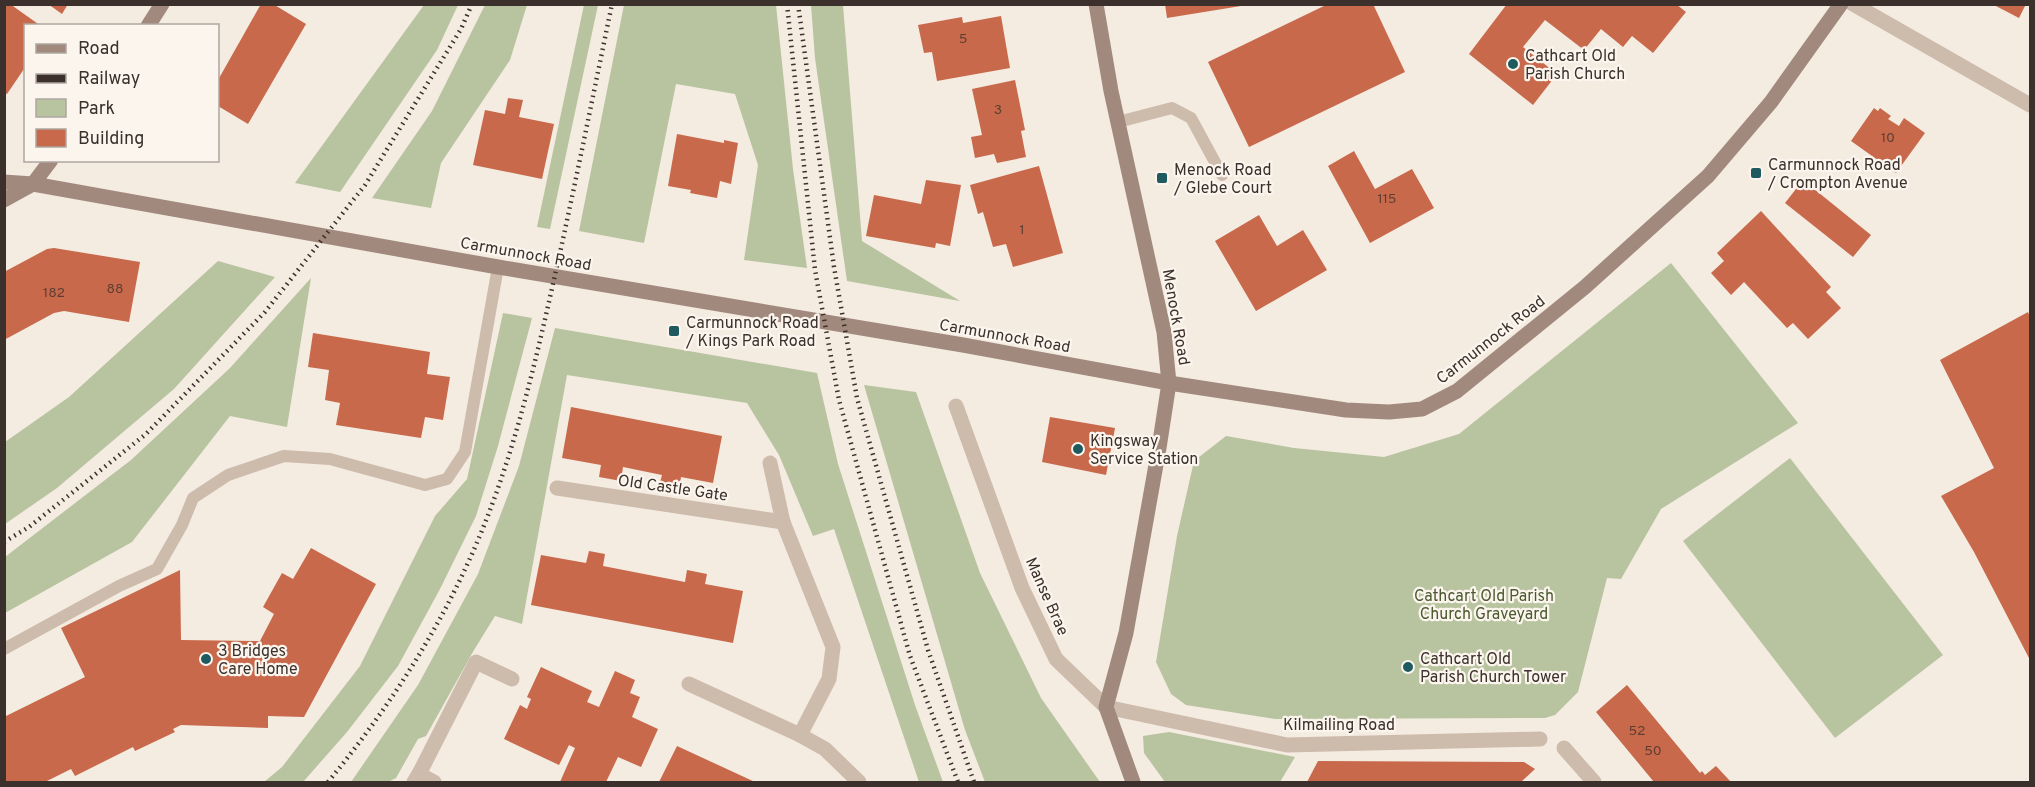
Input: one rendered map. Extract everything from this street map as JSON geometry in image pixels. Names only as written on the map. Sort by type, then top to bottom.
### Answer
[{"type":"street","points":[[149,24],[162,4]]},
{"type":"street","name":"Menock Road","points":[[1096,4],[1118,122],[1164,332],[1169,383],[1160,448],[1126,633],[1106,707]]},
{"type":"street","name":"Carmunnock Road","points":[[4,182],[33,184],[498,267],[952,343],[1169,383],[1346,410],[1389,412],[1422,409],[1457,391],[1585,287],[1708,176],[1771,102],[1841,4]]},
{"type":"street","points":[[1853,4],[2031,105]]},
{"type":"street","points":[[4,201],[33,184],[50,162]]},
{"type":"street","name":"Manse Brae","points":[[956,406],[1022,588],[1056,659],[1106,707],[1132,783]]},
{"type":"street","points":[[770,463],[783,522],[833,647],[829,679],[800,735]]},
{"type":"street","name":"Old Castle Gate","points":[[557,488],[783,522]]},
{"type":"street","points":[[434,783],[417,778],[476,662],[512,679]]},
{"type":"street","points":[[688,684],[800,735],[825,749],[858,783]]},
{"type":"street","name":"Kilmailing Road","points":[[1106,707],[1287,745],[1540,739]]},
{"type":"street","points":[[1564,748],[1594,783]]},
{"type":"lane","points":[[1118,122],[1172,108],[1191,118],[1222,175]]},
{"type":"lane","points":[[4,649],[119,586],[157,569],[182,525],[193,498],[228,475],[284,456],[330,459],[425,484],[447,479],[465,452],[498,267]]},
{"type":"green space","points":[[424,5],[458,5],[437,50],[340,192],[295,183]]},
{"type":"green space","points":[[485,5],[527,5],[510,60],[441,163],[431,208],[372,198],[432,111]]},
{"type":"green space","points":[[584,5],[598,5],[550,229],[537,227]]},
{"type":"green space","points":[[624,5],[776,5],[793,169],[807,268],[744,260],[758,165],[735,94],[676,84],[644,243],[579,231]]},
{"type":"green space","points":[[811,5],[843,5],[862,241],[960,301],[847,281],[815,58]]},
{"type":"green space","points":[[218,261],[275,277],[174,389],[57,488],[5,524],[5,442],[69,397]]},
{"type":"green space","name":"Cathcart Old Parish Church Graveyard","points":[[1671,263],[1798,423],[1661,509],[1621,579],[1607,578],[1578,692],[1555,715],[1545,718],[1275,719],[1186,705],[1171,694],[1156,662],[1177,536],[1194,461],[1226,436],[1294,448],[1384,457],[1459,434]]},
{"type":"green space","points":[[311,278],[287,427],[230,416],[132,542],[5,613],[5,557],[131,460],[230,368]]},
{"type":"green space","points":[[503,313],[532,318],[498,446],[476,516],[440,589],[398,666],[347,732],[303,782],[264,782],[282,767],[360,666],[435,516],[467,479]]},
{"type":"green space","points":[[555,328],[817,373],[838,464],[915,705],[943,782],[919,782],[834,529],[813,536],[779,455],[747,403],[567,375],[522,624],[495,616],[426,736],[418,739],[396,778],[388,782],[351,782],[418,685],[478,574],[519,466]]},
{"type":"green space","points":[[864,385],[916,392],[980,573],[1041,698],[1100,782],[985,782],[965,730]]},
{"type":"green space","points":[[1790,458],[1943,655],[1835,738],[1683,541]]},
{"type":"green space","points":[[1169,732],[1295,757],[1280,782],[1165,782],[1144,753],[1143,736]]},
{"type":"building","points":[[4,4],[10,4],[38,24],[24,24],[24,69],[7,94],[4,93]]},
{"type":"building","points":[[48,4],[68,4],[62,14]]},
{"type":"building","points":[[261,4],[273,4],[306,24],[248,124],[219,107],[219,78]]},
{"type":"building","points":[[1165,4],[1241,4],[1241,6],[1167,18]]},
{"type":"building","points":[[1328,4],[1373,4],[1405,72],[1249,147],[1208,62]]},
{"type":"building","name":"Cathcart Old Parish Church","points":[[1507,4],[1676,4],[1686,12],[1653,53],[1632,36],[1623,47],[1601,29],[1584,50],[1545,20],[1523,47],[1557,74],[1533,105],[1469,54]]},
{"type":"building","points":[[1992,4],[2026,4],[2019,18]]},
{"type":"building","points":[[1001,16],[1010,68],[937,81],[932,52],[924,53],[918,25],[962,17],[963,23]]},
{"type":"building","points":[[1015,80],[1025,130],[1021,131],[1026,157],[997,163],[994,154],[975,158],[971,137],[982,135],[972,89]]},
{"type":"building","points":[[508,98],[523,100],[519,117],[554,124],[542,179],[473,165],[485,110],[505,114]]},
{"type":"building","points":[[1874,108],[1878,111],[1880,108],[1891,116],[1888,119],[1899,126],[1904,118],[1925,133],[1896,173],[1851,141]]},
{"type":"building","points":[[677,134],[724,143],[724,140],[738,143],[731,184],[720,181],[717,198],[668,186]]},
{"type":"building","points":[[1354,151],[1375,189],[1412,169],[1434,208],[1370,243],[1328,166]]},
{"type":"building","points":[[1039,166],[1063,253],[1013,267],[1006,244],[993,247],[983,212],[978,214],[970,185]]},
{"type":"building","points":[[926,180],[961,185],[950,246],[936,243],[935,248],[866,236],[874,195],[921,204]]},
{"type":"building","points":[[1803,180],[1871,235],[1853,257],[1785,203]]},
{"type":"building","points":[[1761,211],[1831,287],[1826,292],[1841,308],[1808,339],[1793,323],[1787,328],[1744,282],[1731,295],[1711,273],[1724,261],[1717,253]]},
{"type":"building","points":[[1259,215],[1277,246],[1303,230],[1327,270],[1256,311],[1215,241]]},
{"type":"building","points":[[54,248],[140,262],[129,322],[64,311],[54,313],[4,340],[4,272],[47,249]]},
{"type":"building","points":[[2028,312],[2030,317],[2030,660],[1974,552],[1941,496],[1994,468],[1940,360]]},
{"type":"building","points":[[313,333],[430,352],[427,374],[450,377],[443,420],[425,417],[421,438],[336,425],[340,403],[325,400],[329,370],[308,367]]},
{"type":"building","points":[[571,407],[722,436],[713,483],[681,477],[679,490],[659,486],[662,475],[623,467],[621,481],[599,477],[601,465],[562,458]]},
{"type":"building","name":"Kingsway Service Station","points":[[1050,417],[1115,428],[1106,475],[1042,462]]},
{"type":"building","name":"3 Bridges Care Home","points":[[311,548],[376,584],[304,717],[268,716],[268,728],[181,725],[173,729],[175,732],[135,751],[133,747],[75,776],[71,769],[45,782],[4,782],[4,717],[85,677],[61,628],[180,570],[181,640],[260,641],[274,614],[263,607],[282,573],[293,579]]},
{"type":"building","points":[[589,551],[605,554],[603,566],[685,582],[687,570],[707,574],[705,584],[743,591],[733,643],[531,605],[541,555],[586,563]]},
{"type":"building","points":[[541,667],[592,691],[587,702],[599,707],[615,671],[635,680],[630,693],[640,697],[632,717],[658,729],[641,767],[618,757],[606,782],[560,782],[575,748],[569,745],[559,765],[504,739],[520,705],[527,709],[531,699],[527,697]]},
{"type":"building","points":[[1627,685],[1700,773],[1702,771],[1705,775],[1716,766],[1731,782],[1654,782],[1596,712]]},
{"type":"building","points":[[677,746],[755,782],[659,782]]},
{"type":"building","points":[[1318,761],[1524,762],[1535,769],[1521,782],[1307,782]]},
{"type":"railway","points":[[4,542],[29,527],[146,434],[265,312],[365,185],[461,29],[472,4]]},
{"type":"railway","points":[[328,782],[374,723],[434,629],[468,563],[493,501],[520,418],[542,334],[612,4]]},
{"type":"railway","points":[[787,4],[815,270],[839,400],[910,656],[958,782]]},
{"type":"railway","points":[[798,4],[834,267],[857,398],[928,650],[974,782]]},
{"type":"place","name":"Cathcart Old Parish Church","points":[[1513,64]]},
{"type":"place","name":"Carmunnock Road / Crompton Avenue","points":[[1756,173]]},
{"type":"place","name":"Menock Road / Glebe Court","points":[[1162,178]]},
{"type":"place","name":"Carmunnock Road / Kings Park Road","points":[[674,331]]},
{"type":"place","name":"Kingsway Service Station","points":[[1078,449]]},
{"type":"place","name":"3 Bridges Care Home","points":[[206,659]]},
{"type":"place","name":"Cathcart Old Parish Church Tower","points":[[1408,667]]}]
